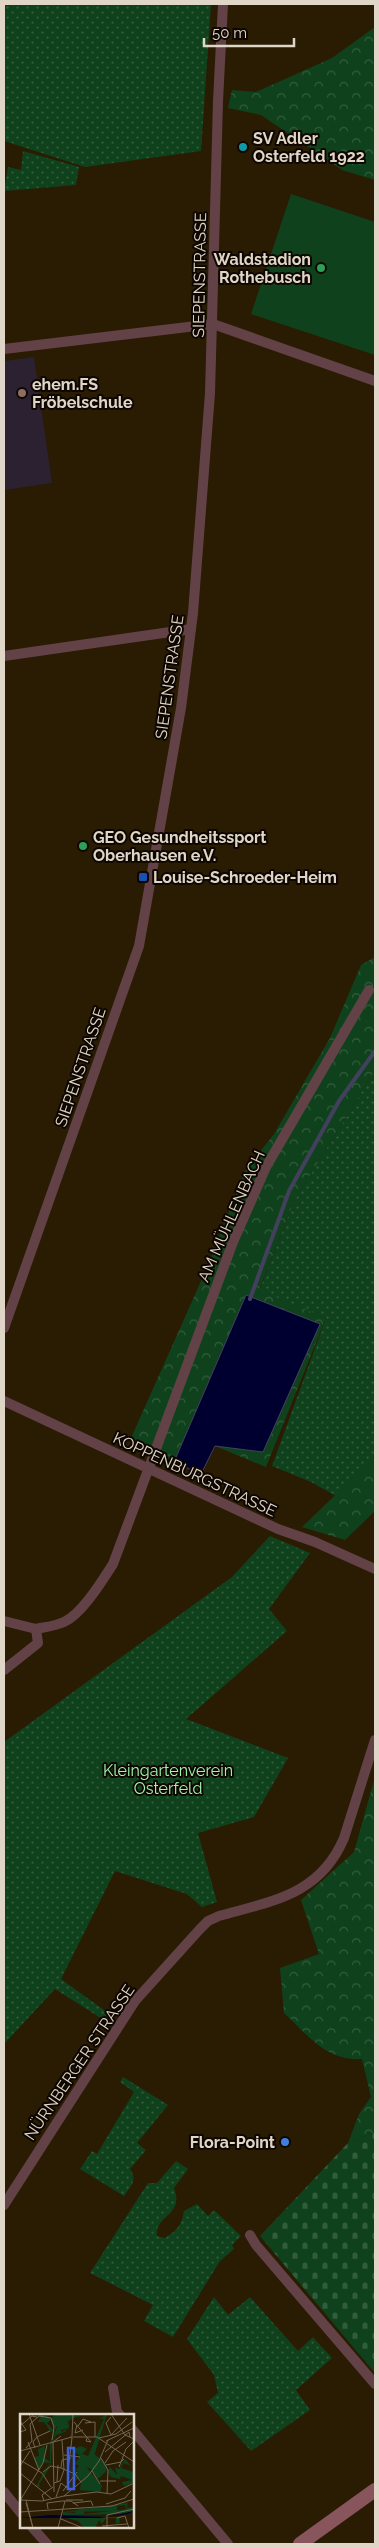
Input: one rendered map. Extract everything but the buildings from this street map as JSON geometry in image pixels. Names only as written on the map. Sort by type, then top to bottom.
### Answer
[{"type":"main road","points":[[300,2544],[375,2490]]},
{"type":"street","name":"SIEPENSTRASSE","points":[[4,1328],[138,946],[181,708],[191,629],[205,462],[213,324],[218,101],[223,4]]},
{"type":"street","points":[[4,349],[213,324],[375,381]]},
{"type":"street","points":[[4,656],[191,629]]},
{"type":"street","name":"AM MÜHLENBACH","points":[[36,1629],[65,1622],[100,1585],[121,1546],[233,1242],[266,1167],[369,990]]},
{"type":"street","name":"KOPPENBURGSTRASSE","points":[[4,1401],[278,1529],[315,1542],[375,1569]]},
{"type":"street","points":[[4,1621],[36,1629],[38,1643],[4,1670]]},
{"type":"street","name":"NÜRNBERGER STRASSE","points":[[4,2205],[135,2000],[200,1929],[208,1921],[219,1916],[294,1893],[311,1883],[324,1870],[338,1852],[344,1838],[375,1740]]},
{"type":"street","points":[[250,2234],[256,2244],[375,2384]]},
{"type":"street","points":[[113,2388],[120,2414]]},
{"type":"street","points":[[134,2431],[228,2544]]},
{"type":"street","points":[[4,2492],[20,2513]]},
{"type":"street","points":[[33,2528],[47,2544]]},
{"type":"shaded area","name":"ehem.FS Fröbelschule","points":[[34,357],[52,483],[4,490],[4,361]]},
{"type":"shaded area","points":[[246,1295],[320,1324],[263,1452],[215,1446],[201,1474],[174,1462]]},
{"type":"green space","points":[[4,4],[211,4],[201,151],[85,167],[4,141]]},
{"type":"green space","points":[[375,27],[375,180],[342,170],[261,115],[228,108],[232,90],[256,92],[332,58]]},
{"type":"green space","points":[[23,151],[79,167],[76,185],[4,191],[8,167],[21,170]]},
{"type":"green space","name":"Waldstadion Rothebusch","points":[[291,194],[375,222],[375,355],[251,314]]},
{"type":"green space","points":[[375,957],[375,1070],[294,1201],[259,1290],[326,1318],[266,1467],[215,1446],[246,1295],[174,1462],[131,1438],[206,1270],[245,1171],[274,1134],[330,1038],[361,965]]},
{"type":"green space","points":[[375,1070],[375,1457],[336,1496],[311,1482],[272,1466],[326,1318],[259,1291],[294,1201]]},
{"type":"green space","points":[[375,1457],[375,1511],[345,1540],[302,1527]]},
{"type":"green space","name":"Kleingartenverein Osterfeld","points":[[270,1536],[310,1553],[269,1609],[287,1631],[186,1719],[288,1758],[254,1817],[198,1833],[217,1902],[202,1907],[187,1894],[115,1871],[61,1979],[108,2013],[107,2022],[55,1989],[4,2044],[4,1742],[232,1577]]},
{"type":"green space","points":[[375,1777],[375,2132],[348,2143],[359,2114],[371,2097],[362,2059],[349,2059],[328,2051],[310,2038],[284,2013],[280,1968],[319,1954],[301,1900],[354,1852]]},
{"type":"green space","points":[[123,2077],[168,2105],[137,2143],[146,2150],[130,2169],[133,2180],[124,2196],[80,2169],[92,2151],[97,2154],[134,2092],[120,2082]]},
{"type":"green space","points":[[375,2132],[375,2373],[260,2236],[348,2143]]},
{"type":"green space","points":[[176,2161],[188,2169],[174,2188],[176,2204],[157,2229],[157,2236],[165,2238],[173,2232],[180,2224],[184,2211],[197,2204],[208,2216],[214,2210],[241,2236],[232,2245],[234,2249],[220,2261],[173,2337],[144,2321],[153,2305],[90,2273],[148,2183],[157,2183]]},
{"type":"green space","points":[[214,2297],[228,2315],[250,2297],[298,2351],[313,2337],[332,2358],[296,2390],[310,2410],[251,2451],[207,2402],[218,2393],[214,2375],[187,2339]]},
{"type":"waterway","points":[[250,1299],[289,1191],[339,1101],[375,1051]]},
{"type":"place","name":"SV Adler Osterfeld 1922","points":[[243,147]]},
{"type":"place","name":"Waldstadion Rothebusch","points":[[321,268]]},
{"type":"place","name":"ehem.FS Fröbelschule","points":[[22,393]]},
{"type":"place","name":"GEO Gesundheitssport Oberhausen e.V.","points":[[83,846]]},
{"type":"place","name":"Louise-Schroeder-Heim","points":[[143,877]]},
{"type":"place","name":"Flora-Point","points":[[285,2142]]}]
